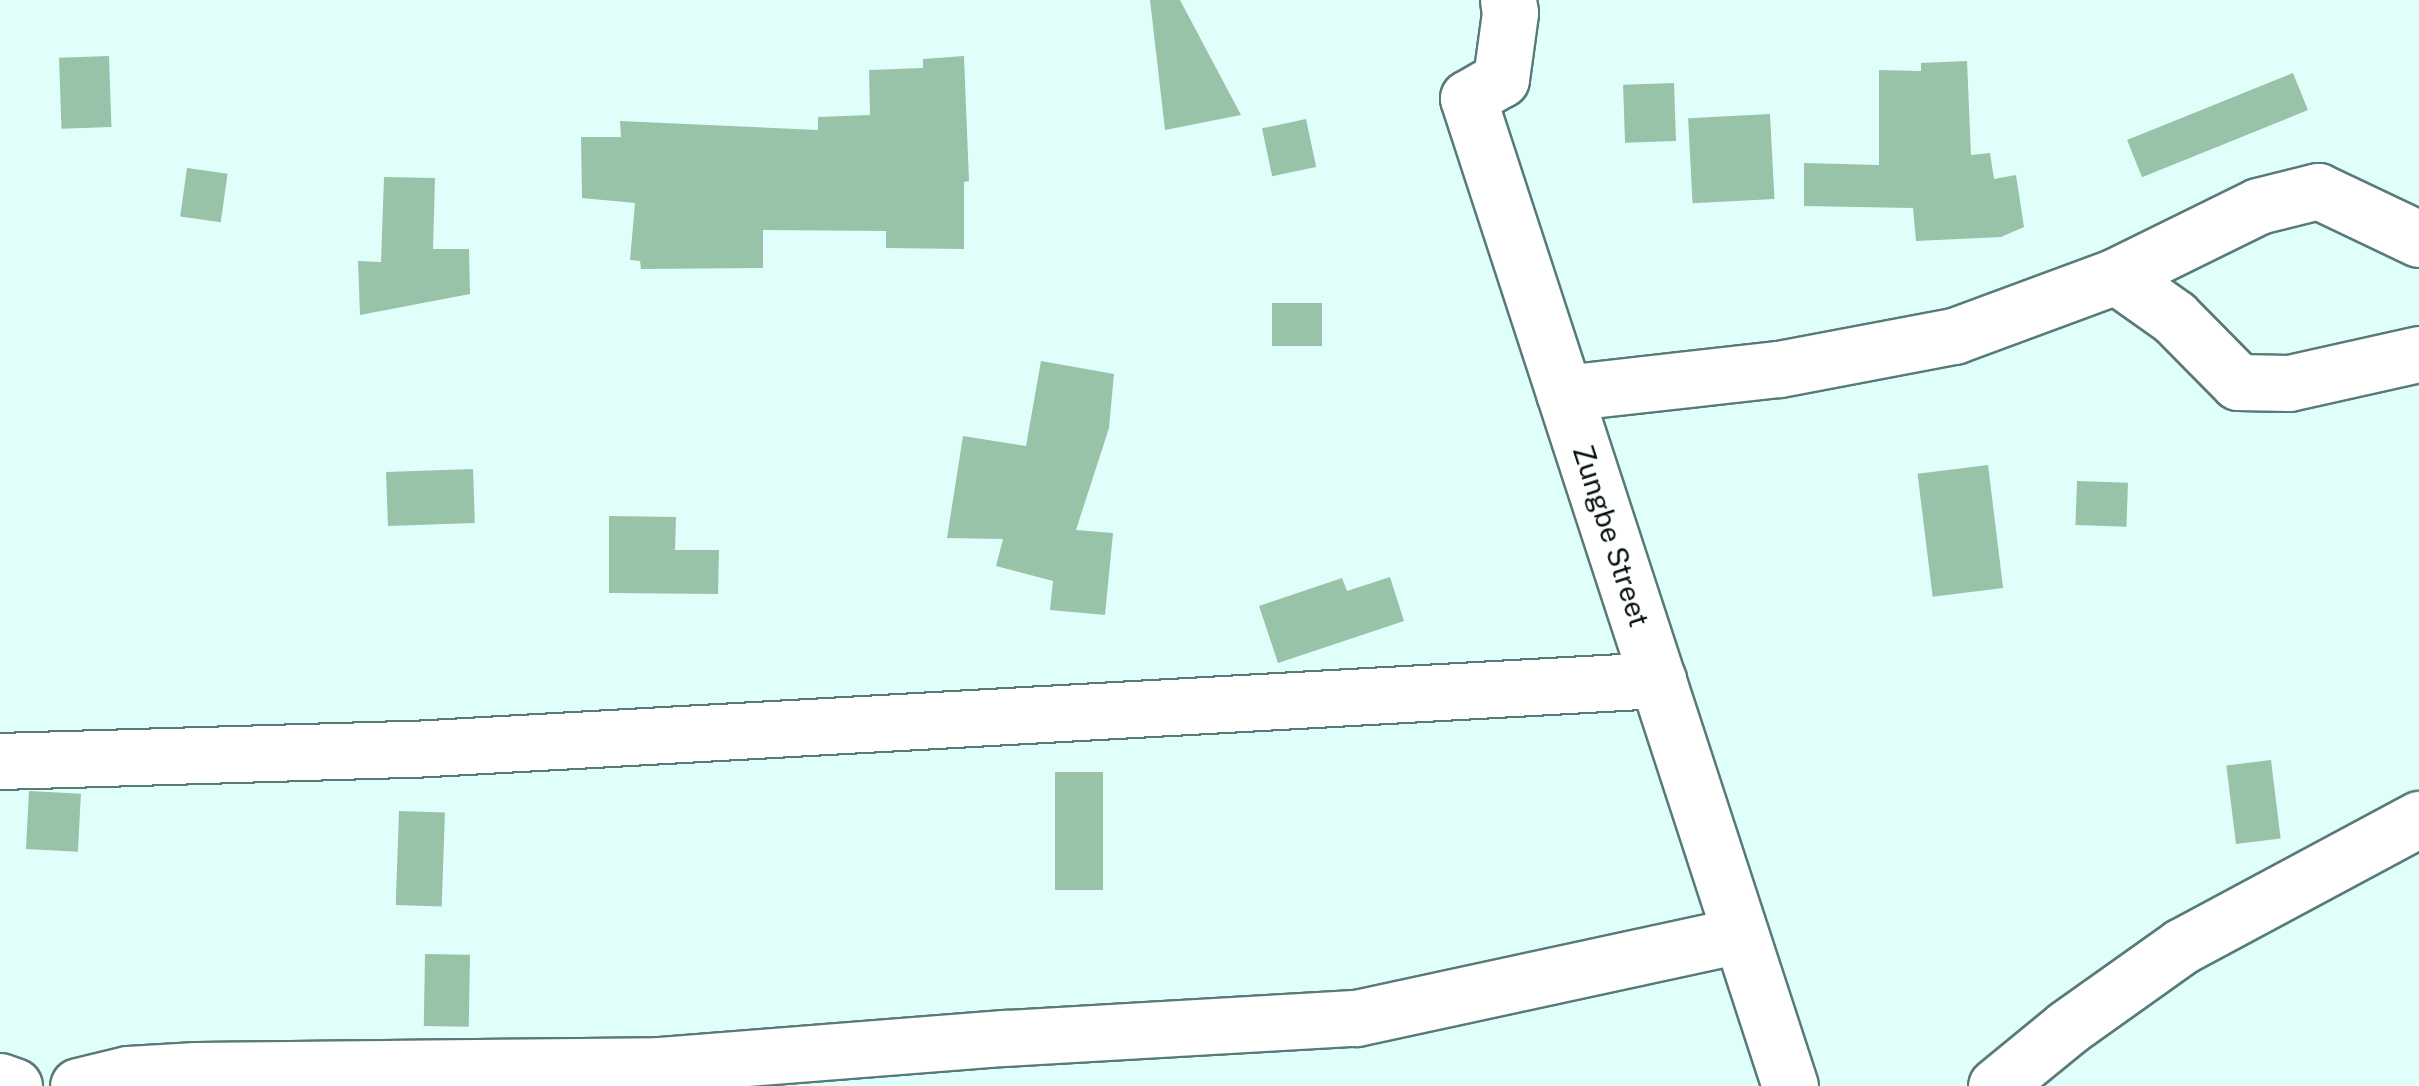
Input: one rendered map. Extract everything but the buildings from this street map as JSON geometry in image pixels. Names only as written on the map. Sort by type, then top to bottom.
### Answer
[{"type":"street","name":"Zungbe Street","points":[[1508,0],[1501,79],[1468,98],[1790,1086]]},
{"type":"street","points":[[1564,393],[1778,369],[1954,336],[2116,276],[2258,206],[2318,191],[2419,239]]},
{"type":"street","points":[[2116,276],[2174,317],[2238,382],[2289,383],[2419,354]]},
{"type":"street","points":[[0,761],[430,748],[1658,680]]},
{"type":"street","points":[[1996,1086],[2068,1027],[2182,946],[2419,819]]},
{"type":"street","points":[[78,1086],[128,1074],[196,1070],[660,1066],[1005,1038],[1356,1018],[1740,936]]},
{"type":"street","points":[[0,1081],[14,1086]]}]
